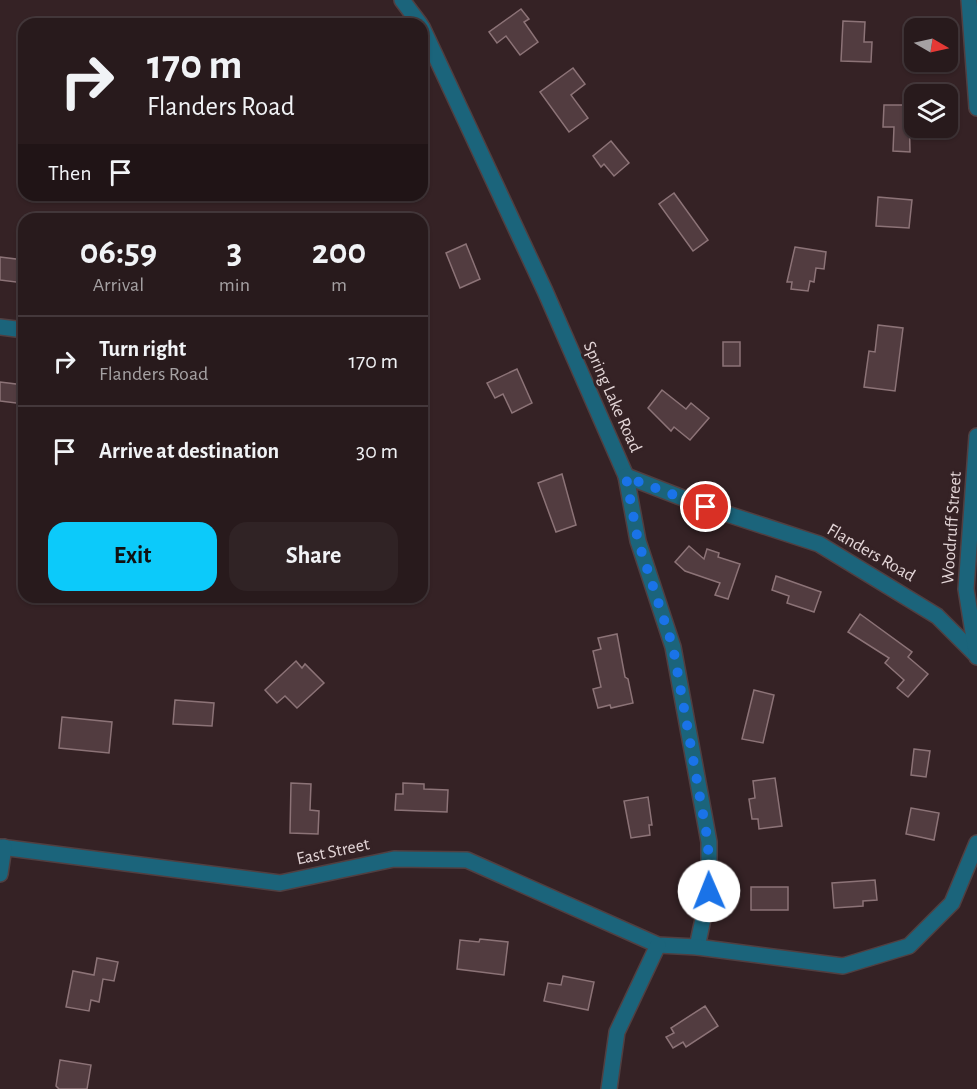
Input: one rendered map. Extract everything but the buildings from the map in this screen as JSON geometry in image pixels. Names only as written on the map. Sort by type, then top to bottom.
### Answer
[{"type":"street","name":"Spring Lake Road","points":[[402,0],[416,18]]},
{"type":"street","points":[[969,0],[977,108]]},
{"type":"street","name":"Spring Lake Road","points":[[428,40],[544,291],[626,477],[638,541],[673,647],[708,842],[709,891],[697,947]]},
{"type":"street","points":[[0,327],[18,329]]},
{"type":"street","name":"Woodruff Street","points":[[977,436],[966,589],[977,656]]},
{"type":"street","name":"Flanders Road","points":[[626,477],[706,507],[819,544],[937,616],[977,656]]},
{"type":"street","points":[[609,1089],[617,1032],[658,945],[697,947],[843,966],[909,946],[952,903],[977,843]]},
{"type":"street","points":[[0,874],[2,848]]},
{"type":"street","name":"East Street","points":[[2,848],[280,883],[394,859],[467,860],[658,945]]},
{"type":"route","points":[[706,507],[626,477],[638,541],[673,647],[708,842],[709,891]]}]
